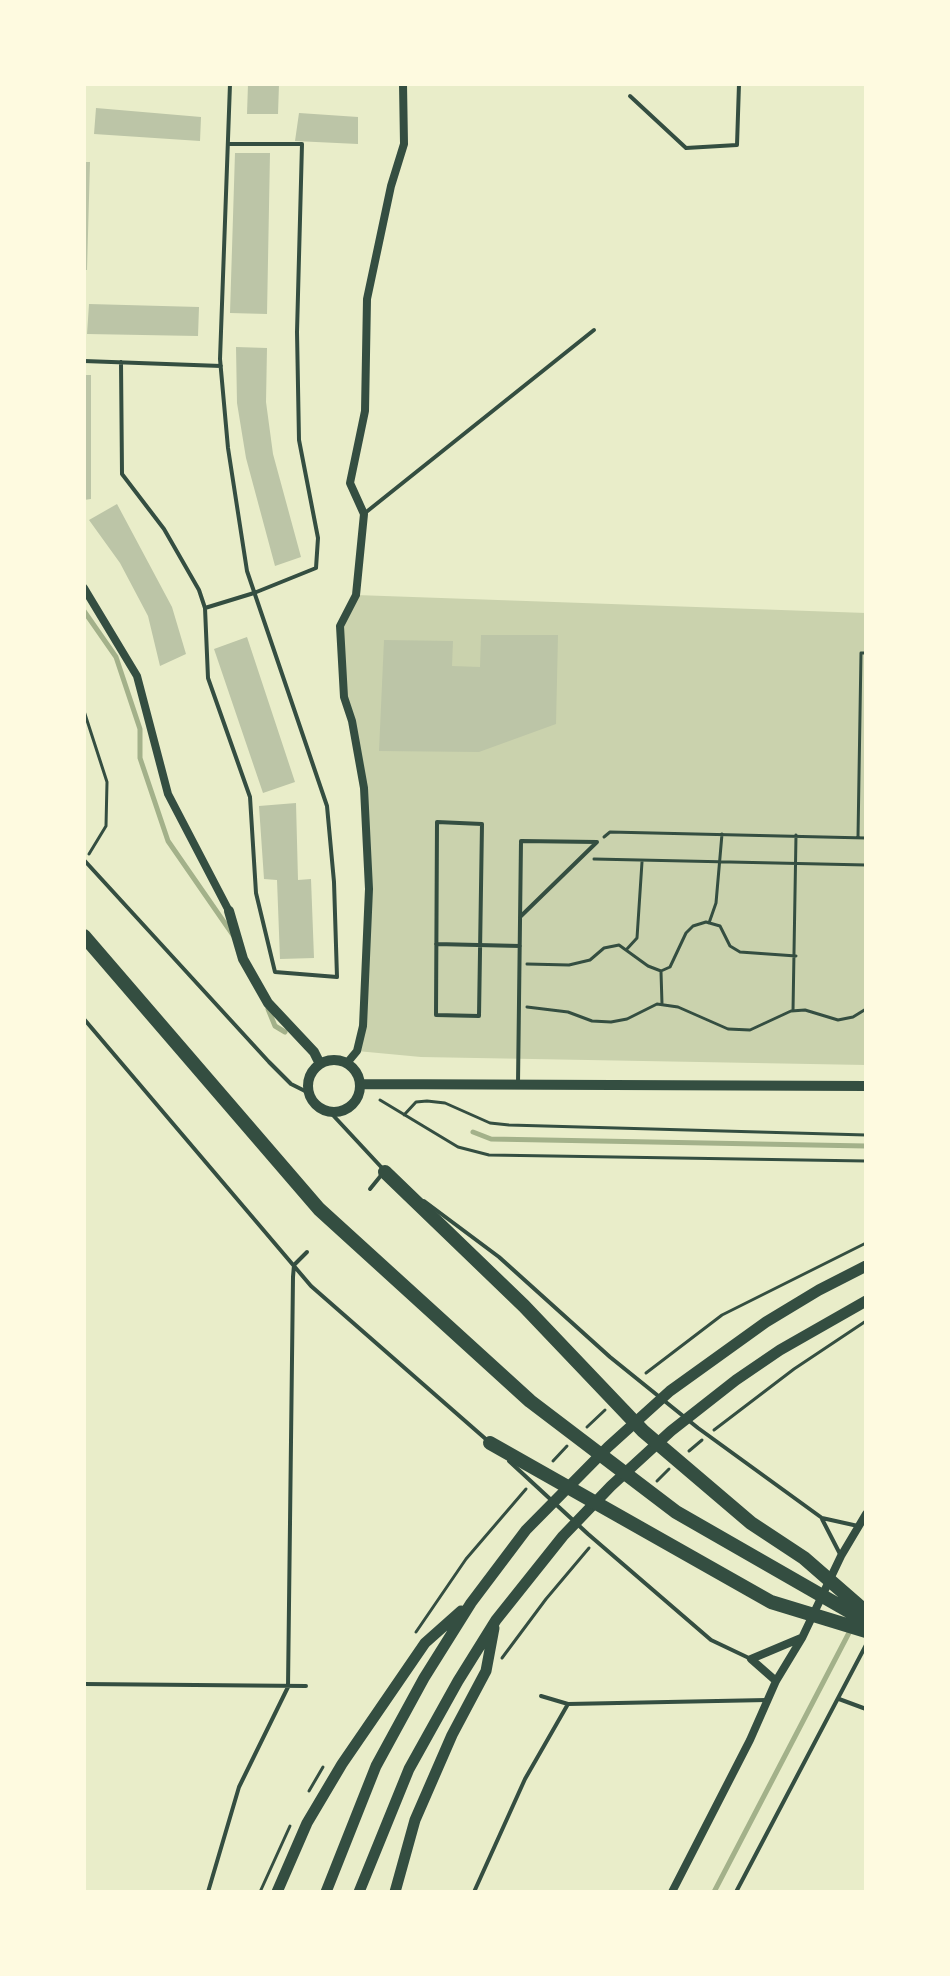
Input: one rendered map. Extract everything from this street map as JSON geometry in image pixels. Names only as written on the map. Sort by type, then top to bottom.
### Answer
[{"type":"highway","points":[[84,936],[319,1209],[530,1401],[676,1512],[866,1621]]},
{"type":"highway","points":[[385,1172],[524,1306],[643,1431],[751,1523],[804,1558],[866,1612]]},
{"type":"highway","points":[[490,1443],[771,1602],[866,1631]]},
{"type":"main road","points":[[326,1892],[376,1766],[424,1678],[471,1603],[526,1530],[608,1447],[670,1391],[713,1358],[819,1290],[866,1266]]},
{"type":"main road","points":[[359,1892],[409,1769],[496,1620],[563,1536],[671,1431],[736,1380],[780,1350],[866,1301]]},
{"type":"main road","points":[[277,1892],[307,1823],[342,1764],[425,1643],[471,1603]]},
{"type":"main road","points":[[395,1892],[415,1820],[452,1735],[486,1671],[496,1620]]},
{"type":"street","points":[[347,1063],[357,1051],[363,1026],[369,889],[364,788],[352,721],[344,697],[340,626],[356,595],[364,514],[350,483],[365,411],[367,299],[391,186],[404,144],[403,84]]},
{"type":"street","points":[[84,588],[137,676],[168,794],[229,911],[243,959],[268,1003],[314,1052],[320,1064]]},
{"type":"street","points":[[334,1060],[347,1063],[356,1072],[360,1084],[359,1096],[352,1105],[342,1111],[330,1112],[319,1108],[309,1093],[308,1080],[320,1064],[334,1060]]},
{"type":"street","points":[[360,1084],[866,1086]]},
{"type":"street","points":[[672,1892],[750,1740],[776,1681],[802,1638],[841,1556],[866,1514]]},
{"type":"street","points":[[776,1681],[751,1659],[802,1638]]},
{"type":"lane","points":[[121,362],[122,474],[164,529],[199,590],[205,608],[208,678],[250,797],[256,893],[275,972],[337,977],[334,882],[327,806],[247,571],[231,464],[221,366],[230,84]]},
{"type":"lane","points":[[630,96],[686,148],[737,145],[739,84]]},
{"type":"lane","points":[[205,608],[254,593],[316,568],[318,538],[299,440],[297,332],[302,144],[228,144]]},
{"type":"lane","points":[[364,514],[594,330]]},
{"type":"lane","points":[[84,361],[221,366]]},
{"type":"lane","points":[[437,822],[482,824],[479,1016],[436,1015],[436,944],[437,822]]},
{"type":"lane","points":[[518,1085],[521,841],[597,842]]},
{"type":"lane","points":[[520,917],[597,842]]},
{"type":"lane","points":[[84,860],[269,1062],[291,1084],[309,1093]]},
{"type":"lane","points":[[436,944],[520,946]]},
{"type":"lane","points":[[84,1019],[311,1286],[711,1640],[751,1659]]},
{"type":"lane","points":[[330,1112],[385,1172],[499,1257],[610,1357],[698,1428],[822,1518],[858,1526]]},
{"type":"lane","points":[[370,1189],[385,1172]]},
{"type":"lane","points":[[208,1892],[239,1787],[288,1687],[294,1265],[307,1252]]},
{"type":"lane","points":[[822,1518],[841,1556]]},
{"type":"lane","points":[[736,1892],[866,1645]]},
{"type":"lane","points":[[84,1684],[306,1686]]},
{"type":"lane","points":[[541,1696],[568,1704],[767,1700]]},
{"type":"lane","points":[[839,1699],[866,1709]]},
{"type":"lane","points":[[474,1892],[525,1779],[568,1704]]},
{"type":"path","points":[[858,837],[861,653],[866,653]]},
{"type":"path","points":[[84,711],[107,782],[106,826],[100,840],[84,860]]},
{"type":"path","points":[[597,842],[610,832],[866,838]]},
{"type":"path","points":[[709,923],[716,903],[722,834]]},
{"type":"path","points":[[793,1011],[796,835]]},
{"type":"path","points":[[579,859],[866,865]]},
{"type":"path","points":[[626,950],[637,938],[642,860]]},
{"type":"path","points":[[519,964],[569,965],[590,960],[604,948],[619,945],[648,966],[661,971],[670,967],[686,933],[693,926],[709,923],[720,926],[730,946],[740,952],[796,956]]},
{"type":"path","points":[[661,971],[662,1004]]},
{"type":"path","points":[[519,1006],[568,1012],[592,1021],[611,1022],[627,1019],[662,1004],[678,1007],[728,1029],[750,1030],[793,1011],[805,1010],[838,1020],[853,1017],[866,1009]]},
{"type":"path","points":[[380,1100],[458,1147],[489,1155],[866,1161]]},
{"type":"path","points":[[404,1115],[416,1102],[427,1101],[445,1103],[490,1123],[509,1125],[866,1135]]},
{"type":"path","points":[[689,1338],[722,1315],[866,1243]]},
{"type":"path","points":[[754,1398],[866,1321]]},
{"type":"green space","points":[[356,595],[866,613],[866,1065],[421,1057],[357,1051],[367,966],[364,788],[344,697],[340,626]]},
{"type":"building","points":[[248,84],[279,84],[278,114],[247,114]]},
{"type":"building","points":[[96,108],[201,117],[200,141],[94,134]]},
{"type":"building","points":[[299,113],[358,117],[358,144],[295,141]]},
{"type":"building","points":[[235,153],[270,153],[267,314],[230,313]]},
{"type":"building","points":[[84,162],[90,162],[87,270],[84,270]]},
{"type":"building","points":[[89,304],[199,307],[198,336],[87,334]]},
{"type":"building","points":[[236,347],[267,348],[266,402],[273,454],[301,557],[275,566],[246,458],[237,403]]},
{"type":"building","points":[[84,375],[91,375],[91,499],[84,500]]},
{"type":"building","points":[[117,504],[172,607],[186,654],[160,666],[148,616],[120,563],[89,520]]},
{"type":"building","points":[[481,635],[558,635],[556,724],[479,752],[379,751],[384,640],[453,641],[452,666],[480,667]]},
{"type":"building","points":[[247,637],[295,782],[263,793],[214,649]]},
{"type":"building","points":[[296,803],[298,880],[311,879],[314,958],[280,959],[277,880],[264,879],[259,806]]},
{"type":"waterway","points":[[84,611],[116,657],[140,729],[140,758],[168,841],[233,935]]},
{"type":"waterway","points":[[268,1009],[275,1026],[285,1032]]},
{"type":"waterway","points":[[473,1132],[491,1139],[866,1146]]},
{"type":"waterway","points":[[714,1892],[852,1627]]}]
